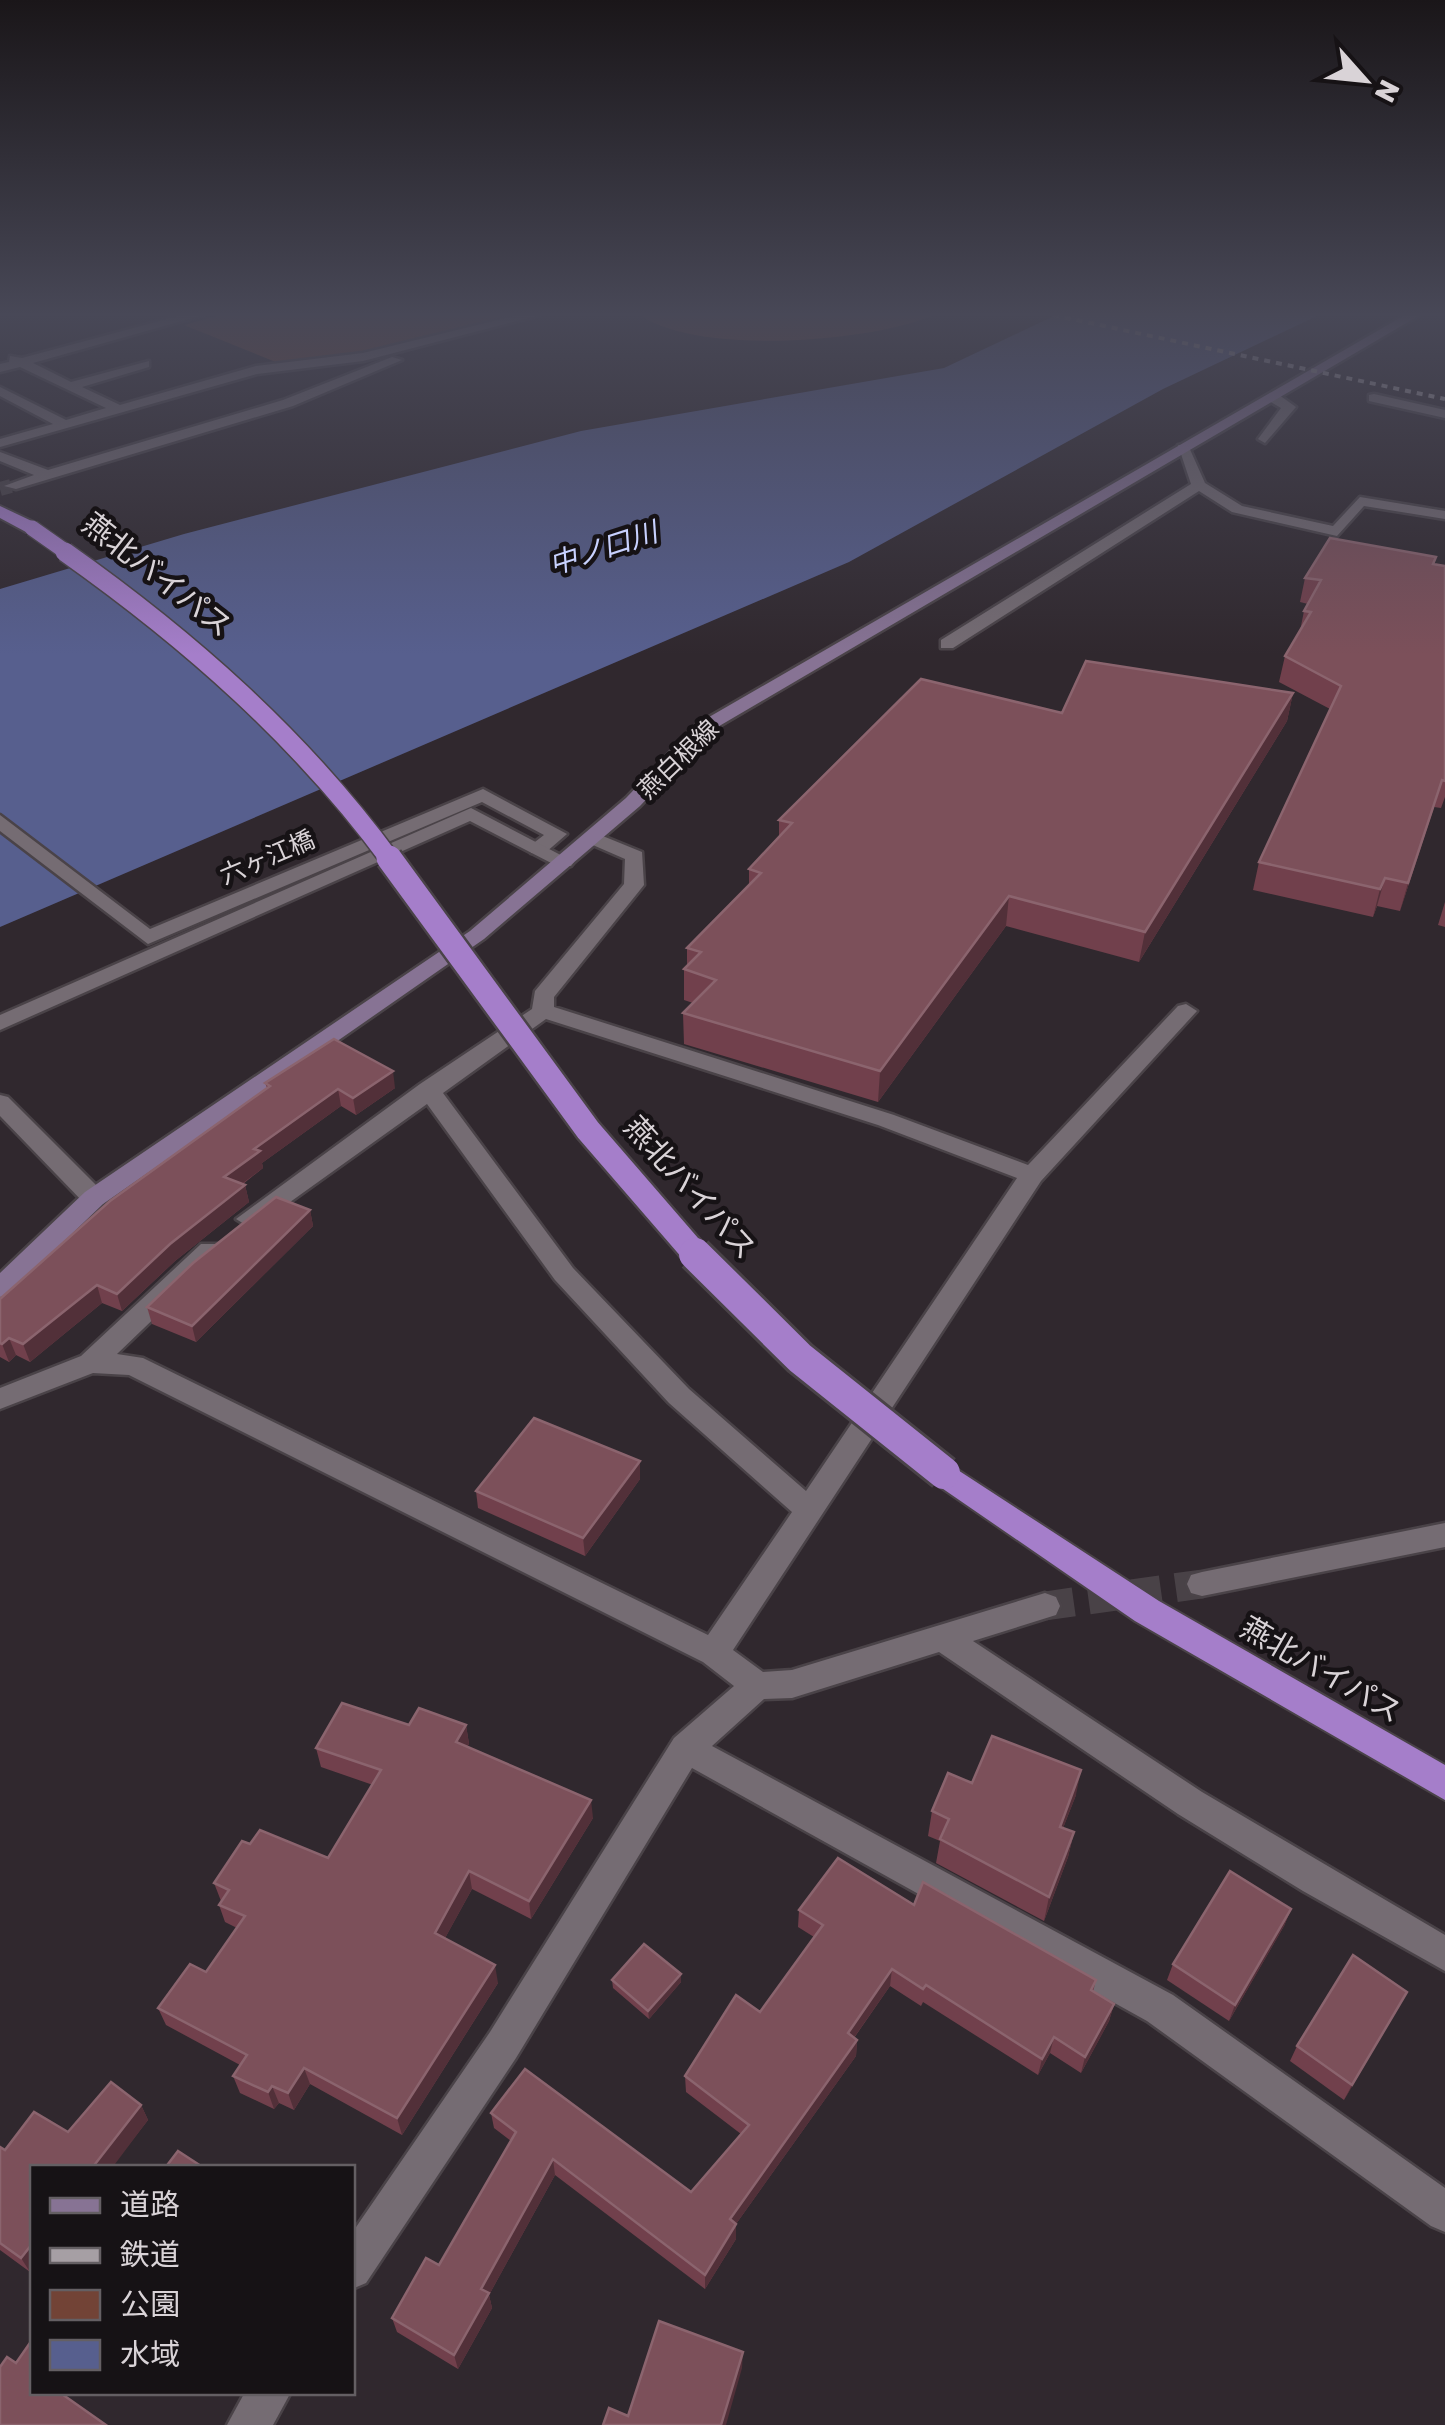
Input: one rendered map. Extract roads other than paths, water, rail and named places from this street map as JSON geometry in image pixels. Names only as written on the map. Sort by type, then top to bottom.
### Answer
[{"type":"highway","name":"燕北バイパス","points":[[0,511],[32,528],[150,612],[252,700],[356,813],[588,1130],[693,1252],[800,1358],[944,1473],[1147,1611],[1445,1784]]},
{"type":"main road","name":"燕白根線","points":[[0,1288],[94,1198],[477,935],[593,838],[703,728],[1219,428]]},
{"type":"street","points":[[0,443],[50,428]]},
{"type":"street","points":[[11,486],[204,428]]},
{"type":"street","points":[[1265,440],[1273,428]]},
{"type":"street","points":[[1183,448],[1199,485],[1236,509],[1337,530],[1360,501],[1445,515]]},
{"type":"street","points":[[0,456],[47,475]]},
{"type":"street","points":[[947,644],[1199,485]]},
{"type":"street","name":"六ヶ江橋","points":[[0,821],[148,938],[483,795],[557,834],[538,848]]},
{"type":"street","points":[[0,1023],[471,814],[564,862]]},
{"type":"street","points":[[543,1011],[543,996],[634,885],[635,856],[593,838]]},
{"type":"street","points":[[0,1399],[91,1363],[186,1270],[286,1189],[543,1011]]},
{"type":"street","points":[[543,1011],[886,1120],[1032,1175]]},
{"type":"street","points":[[714,1654],[1032,1175],[1186,1011]]},
{"type":"street","points":[[428,1089],[564,1274],[679,1396],[808,1510]]},
{"type":"street","points":[[0,1102],[94,1198]]},
{"type":"street","points":[[91,1363],[133,1366],[714,1654],[757,1686]]},
{"type":"street","points":[[1202,1584],[1445,1534]]},
{"type":"street","points":[[355,2265],[502,2045],[686,1748],[757,1686],[792,1684],[1045,1606]]},
{"type":"street","points":[[944,1638],[1112,1756],[1278,1861],[1445,1954]]},
{"type":"street","points":[[686,1748],[1160,2008],[1445,2212]]},
{"type":"street","points":[[248,2425],[268,2395]]},
{"type":"water","name":"中ノ口川","points":[[1092,428],[849,562],[0,927],[0,589],[184,534],[581,431]]},
{"type":"tunnel","points":[[0,489],[11,486]]},
{"type":"tunnel","points":[[1045,1606],[1202,1584]]}]
